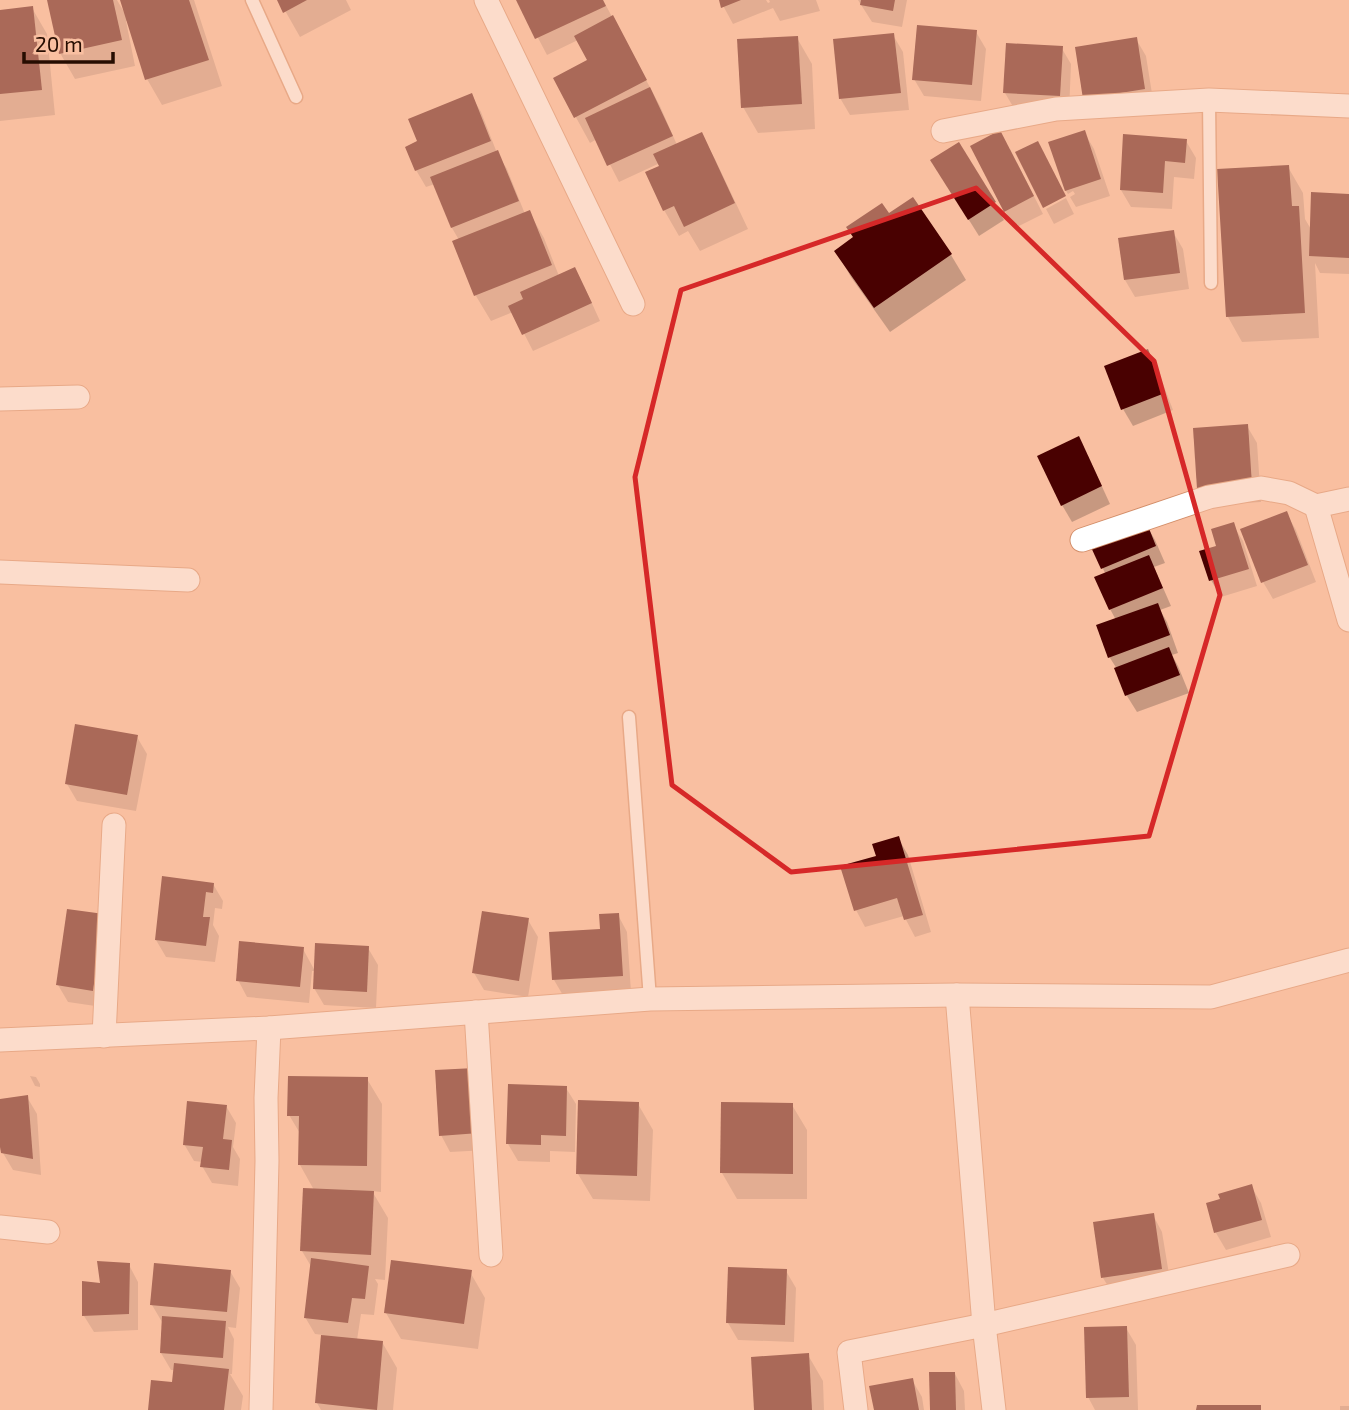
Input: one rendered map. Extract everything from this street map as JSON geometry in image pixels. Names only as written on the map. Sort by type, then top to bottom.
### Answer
[{"type":"street","points":[[486,0],[633,304]]},
{"type":"street","points":[[943,131],[1056,109],[1209,100],[1349,107]]},
{"type":"street","points":[[0,399],[78,397]]},
{"type":"street","points":[[1082,540],[1209,497],[1261,488],[1289,493],[1316,506],[1349,499]]},
{"type":"street","points":[[1316,506],[1349,620]]},
{"type":"street","points":[[0,572],[188,580]]},
{"type":"street","points":[[104,1036],[114,825]]},
{"type":"street","points":[[0,1041],[269,1028],[650,999],[957,995],[1211,997],[1349,960]]},
{"type":"street","points":[[957,995],[984,1325],[994,1410]]},
{"type":"street","points":[[475,1012],[491,1255]]},
{"type":"street","points":[[261,1410],[269,1028]]},
{"type":"street","points":[[0,1227],[48,1232]]},
{"type":"street","points":[[856,1410],[849,1352],[984,1325],[1287,1255]]},
{"type":"lane","points":[[251,0],[296,97]]},
{"type":"lane","points":[[1209,100],[1211,283]]},
{"type":"lane","points":[[629,717],[650,999]]},
{"type":"highlighted area","points":[[976,188],[1154,361],[1220,595],[1149,836],[791,872],[672,785],[635,477],[681,290]]},
{"type":"building","points":[[47,0],[113,0],[122,40],[59,54]]},
{"type":"building","points":[[120,0],[189,0],[209,60],[145,80]]},
{"type":"building","points":[[277,0],[307,0],[283,13]]},
{"type":"building","points":[[516,0],[603,0],[606,6],[535,39]]},
{"type":"building","points":[[719,0],[741,0],[721,8]]},
{"type":"building","points":[[861,0],[895,0],[893,11],[860,5]]},
{"type":"building","points":[[33,6],[42,90],[0,94],[0,10]]},
{"type":"building","points":[[613,15],[647,80],[574,118],[553,78],[587,60],[574,36]]},
{"type":"building","points":[[917,25],[977,30],[972,85],[912,80]]},
{"type":"building","points":[[894,33],[901,93],[839,99],[833,39]]},
{"type":"building","points":[[798,36],[802,104],[741,108],[737,39]]},
{"type":"building","points":[[1137,37],[1145,89],[1083,99],[1075,47]]},
{"type":"building","points":[[1006,43],[1063,46],[1060,96],[1003,93]]},
{"type":"building","points":[[650,87],[673,136],[607,166],[585,118]]},
{"type":"building","points":[[472,93],[491,141],[415,171],[405,147],[417,141],[408,119]]},
{"type":"building","points":[[1000,130],[1034,196],[1004,212],[970,146]]},
{"type":"building","points":[[1085,130],[1101,179],[1065,191],[1048,142]]},
{"type":"building","points":[[702,132],[735,203],[684,227],[674,206],[663,211],[645,172],[659,166],[653,154]]},
{"type":"building","points":[[1123,134],[1187,139],[1185,163],[1165,161],[1163,193],[1120,190]]},
{"type":"building","points":[[1038,141],[1066,196],[1043,208],[1015,152]]},
{"type":"building","points":[[959,142],[996,202],[968,220],[930,160]]},
{"type":"building","points":[[498,150],[519,201],[451,228],[430,177]]},
{"type":"building","points":[[1289,165],[1292,206],[1299,206],[1305,313],[1226,317],[1217,169]]},
{"type":"building","points":[[1311,192],[1349,194],[1349,258],[1309,256]]},
{"type":"building","points":[[913,197],[952,254],[874,308],[834,251],[853,237],[846,227],[882,203],[889,213]]},
{"type":"building","points":[[530,210],[552,265],[474,296],[452,241]]},
{"type":"building","points":[[1174,230],[1180,273],[1124,280],[1118,238]]},
{"type":"building","points":[[575,267],[592,303],[522,335],[508,306],[523,299],[520,292]]},
{"type":"building","points":[[1148,349],[1165,393],[1121,410],[1104,366]]},
{"type":"building","points":[[1248,424],[1252,485],[1197,489],[1193,428]]},
{"type":"building","points":[[1079,436],[1102,486],[1061,506],[1037,456]]},
{"type":"building","points":[[1287,511],[1308,565],[1261,583],[1240,529]]},
{"type":"building","points":[[1146,521],[1156,546],[1101,569],[1090,545]]},
{"type":"building","points":[[1234,522],[1249,569],[1209,581],[1199,551],[1216,546],[1211,529]]},
{"type":"building","points":[[1149,555],[1163,588],[1109,610],[1094,577]]},
{"type":"building","points":[[1158,603],[1170,635],[1108,658],[1096,625]]},
{"type":"building","points":[[1169,647],[1180,675],[1125,696],[1114,668]]},
{"type":"building","points":[[75,724],[138,735],[127,795],[65,784]]},
{"type":"building","points":[[899,836],[923,915],[904,920],[897,898],[854,911],[840,866],[876,856],[872,844]]},
{"type":"building","points":[[162,876],[214,883],[213,893],[206,892],[203,917],[210,917],[206,946],[155,940]]},
{"type":"building","points":[[67,909],[104,914],[93,991],[56,985]]},
{"type":"building","points":[[482,911],[529,918],[519,981],[472,973]]},
{"type":"building","points":[[619,913],[623,976],[552,980],[549,932],[600,929],[599,914]]},
{"type":"building","points":[[239,941],[304,947],[300,987],[236,981]]},
{"type":"building","points":[[315,943],[369,946],[367,992],[313,989]]},
{"type":"building","points":[[475,1068],[479,1133],[439,1136],[435,1070]]},
{"type":"building","points":[[288,1076],[368,1077],[367,1166],[298,1165],[299,1116],[287,1116]]},
{"type":"building","points":[[508,1084],[567,1086],[566,1136],[541,1135],[541,1145],[506,1144]]},
{"type":"building","points":[[28,1095],[33,1159],[1,1153],[0,1147],[0,1099]]},
{"type":"building","points":[[578,1100],[639,1102],[637,1176],[576,1174]]},
{"type":"building","points":[[187,1101],[227,1105],[223,1139],[232,1140],[229,1170],[200,1167],[203,1147],[183,1145]]},
{"type":"building","points":[[721,1102],[793,1103],[793,1174],[720,1173]]},
{"type":"building","points":[[1252,1184],[1262,1220],[1214,1233],[1206,1203],[1220,1199],[1218,1194]]},
{"type":"building","points":[[303,1188],[374,1191],[371,1255],[300,1251]]},
{"type":"building","points":[[1154,1213],[1162,1269],[1101,1278],[1093,1222]]},
{"type":"building","points":[[311,1258],[369,1266],[365,1299],[352,1298],[348,1323],[304,1318]]},
{"type":"building","points":[[391,1260],[472,1270],[464,1324],[384,1313]]},
{"type":"building","points":[[97,1261],[130,1263],[129,1314],[82,1316],[82,1281],[100,1283]]},
{"type":"building","points":[[154,1263],[231,1270],[227,1312],[150,1305]]},
{"type":"building","points":[[728,1267],[787,1269],[785,1325],[726,1323]]},
{"type":"building","points":[[162,1316],[226,1321],[223,1358],[160,1353]]},
{"type":"building","points":[[1127,1326],[1129,1397],[1086,1398],[1084,1327]]},
{"type":"building","points":[[321,1335],[383,1341],[377,1410],[315,1403]]},
{"type":"building","points":[[809,1353],[812,1410],[754,1410],[751,1357]]},
{"type":"building","points":[[174,1363],[229,1369],[224,1410],[148,1410],[151,1380],[172,1382]]},
{"type":"building","points":[[929,1372],[955,1372],[956,1410],[930,1410]]},
{"type":"building","points":[[913,1378],[919,1410],[874,1410],[869,1386]]},
{"type":"building","points":[[1197,1405],[1261,1405],[1261,1410],[1196,1410]]}]
